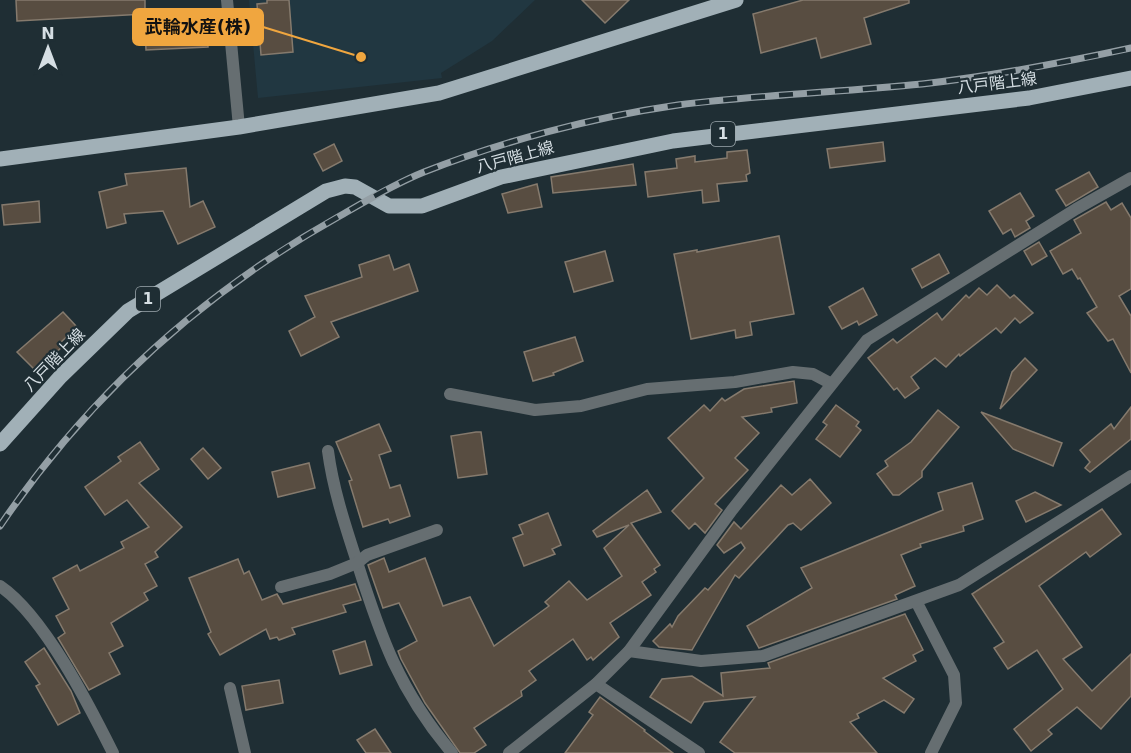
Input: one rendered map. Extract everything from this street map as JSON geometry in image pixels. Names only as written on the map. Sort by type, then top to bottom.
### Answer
[{"type":"main road","points":[[0,159],[239,128],[439,93],[710,4],[736,0]]},
{"type":"main road","name":"八戸階上線","points":[[0,444],[61,376],[128,311],[326,191],[345,186],[355,188],[390,206],[422,206],[501,177],[673,141],[1029,98],[1131,78]]},
{"type":"street","points":[[227,0],[239,128]]},
{"type":"street","points":[[509,753],[596,684],[629,651],[732,510],[830,383],[867,340],[1076,209],[1131,178]]},
{"type":"street","points":[[450,394],[535,410],[581,406],[647,389],[735,382],[793,372],[813,374],[830,383]]},
{"type":"street","points":[[328,451],[332,480],[378,628],[406,692],[452,753]]},
{"type":"street","points":[[629,651],[701,661],[763,656],[959,585],[1131,476]]},
{"type":"street","points":[[281,587],[330,574],[357,563],[367,555],[437,530]]},
{"type":"street","points":[[0,586],[29,615],[58,653],[113,753]]},
{"type":"street","points":[[916,601],[954,675],[956,703],[931,753]]},
{"type":"street","points":[[596,684],[699,753]]},
{"type":"street","points":[[230,688],[245,753]]},
{"type":"shaded area","points":[[249,0],[535,0],[492,41],[441,73],[442,78],[258,98]]},
{"type":"building","points":[[16,0],[145,0],[145,14],[17,21]]},
{"type":"building","points":[[267,0],[289,0],[293,52],[261,55],[257,4],[267,3]]},
{"type":"building","points":[[582,0],[629,0],[605,23]]},
{"type":"building","points":[[803,0],[909,0],[909,3],[864,18],[871,44],[821,58],[816,38],[761,53],[753,14]]},
{"type":"building","points":[[207,23],[208,47],[146,50],[145,26]]},
{"type":"building","points":[[883,142],[885,161],[830,168],[827,149]]},
{"type":"building","points":[[334,144],[342,161],[323,171],[314,154]]},
{"type":"building","points":[[747,150],[750,173],[746,175],[747,181],[717,184],[719,201],[703,203],[702,190],[648,197],[645,172],[677,168],[676,159],[695,156],[695,162],[727,158],[727,152]]},
{"type":"building","points":[[633,164],[636,185],[553,193],[551,177]]},
{"type":"building","points":[[186,168],[190,207],[203,201],[215,227],[178,244],[163,211],[124,214],[126,223],[107,228],[99,192],[127,185],[125,174]]},
{"type":"building","points":[[1089,172],[1098,187],[1066,206],[1056,190]]},
{"type":"building","points":[[537,184],[542,207],[508,213],[502,194]]},
{"type":"building","points":[[1020,193],[1034,216],[1026,221],[1030,228],[1015,237],[1011,229],[1003,234],[989,211]]},
{"type":"building","points":[[39,201],[40,222],[4,225],[2,205]]},
{"type":"building","points":[[1106,202],[1111,210],[1122,203],[1131,218],[1131,289],[1119,296],[1131,316],[1131,373],[1113,339],[1108,341],[1087,313],[1097,307],[1080,278],[1078,279],[1072,269],[1063,274],[1050,251],[1081,233],[1074,220]]},
{"type":"building","points":[[779,236],[794,314],[750,322],[752,335],[736,338],[735,330],[691,339],[674,254],[697,250],[697,252]]},
{"type":"building","points":[[1039,242],[1047,256],[1032,265],[1024,251]]},
{"type":"building","points":[[605,251],[613,281],[574,292],[565,262]]},
{"type":"building","points":[[939,254],[949,273],[922,288],[912,269]]},
{"type":"building","points":[[389,255],[394,270],[409,264],[418,291],[331,322],[339,337],[301,356],[289,331],[315,317],[305,296],[362,277],[359,265]]},
{"type":"building","points":[[997,285],[1010,298],[1014,295],[1033,313],[1020,323],[1015,318],[1001,333],[996,328],[960,356],[959,354],[946,367],[935,358],[911,377],[919,388],[905,398],[897,388],[894,390],[868,358],[893,339],[897,343],[937,313],[942,320],[966,295],[969,298],[979,288],[987,295]]},
{"type":"building","points":[[863,288],[877,315],[859,325],[857,321],[842,329],[829,307]]},
{"type":"building","points":[[63,312],[77,327],[60,343],[63,346],[36,371],[17,352]]},
{"type":"building","points":[[575,337],[583,361],[553,373],[554,375],[533,381],[524,352]]},
{"type":"building","points":[[1025,358],[1037,370],[1000,409],[1012,372]]},
{"type":"building","points":[[794,381],[797,403],[771,408],[772,412],[742,417],[759,433],[735,458],[748,470],[715,504],[722,510],[705,533],[695,523],[689,529],[672,511],[704,478],[668,438],[704,405],[710,411],[722,398],[725,401],[744,389]]},
{"type":"building","points":[[836,405],[859,422],[856,426],[861,430],[840,457],[816,439],[827,425],[823,422]]},
{"type":"building","points":[[1131,407],[1131,439],[1090,472],[1085,468],[1090,462],[1080,450],[1111,424],[1114,429]]},
{"type":"building","points":[[938,410],[959,427],[922,471],[922,477],[899,495],[893,495],[877,474],[888,466],[885,461],[911,442]]},
{"type":"building","points":[[981,412],[1062,443],[1053,466],[1013,449]]},
{"type":"building","points":[[379,424],[391,451],[379,455],[390,488],[400,485],[410,516],[390,523],[388,519],[363,527],[349,481],[352,480],[336,442]]},
{"type":"building","points":[[481,432],[487,474],[458,478],[451,436]]},
{"type":"building","points":[[140,442],[159,469],[139,483],[182,527],[155,552],[158,557],[145,564],[157,586],[144,593],[148,600],[111,623],[123,646],[109,653],[120,674],[89,690],[58,638],[65,633],[56,616],[69,609],[53,578],[77,565],[80,571],[124,548],[121,542],[149,527],[127,500],[105,515],[85,487],[121,461],[118,457]]},
{"type":"building","points":[[203,448],[221,468],[208,479],[191,459]]},
{"type":"building","points":[[309,463],[315,488],[278,497],[272,472]]},
{"type":"building","points":[[810,479],[831,503],[801,530],[793,523],[788,525],[739,578],[735,575],[692,650],[659,647],[653,641],[670,624],[672,627],[678,616],[705,588],[708,590],[745,548],[741,542],[724,553],[717,545],[734,522],[741,529],[781,485],[792,495]]},
{"type":"building","points":[[972,483],[983,519],[963,526],[964,531],[920,544],[921,547],[901,555],[915,586],[895,595],[897,599],[759,648],[747,626],[812,588],[801,568],[943,510],[938,493]]},
{"type":"building","points":[[647,490],[661,512],[631,523],[660,565],[654,569],[656,572],[642,582],[651,595],[610,623],[619,637],[593,660],[591,657],[587,660],[573,639],[529,671],[536,680],[521,691],[522,696],[474,728],[486,745],[474,753],[460,753],[425,703],[401,659],[398,651],[417,641],[399,603],[383,608],[368,565],[384,558],[389,572],[425,558],[443,606],[470,597],[494,646],[549,606],[545,602],[569,581],[587,600],[622,576],[604,548],[629,525],[597,537],[593,531]]},
{"type":"building","points":[[1035,492],[1061,505],[1026,522],[1016,501]]},
{"type":"building","points":[[1102,509],[1121,534],[1090,557],[1086,552],[1039,586],[1082,647],[1063,659],[1092,691],[1131,654],[1131,696],[1101,729],[1077,707],[1048,730],[1052,734],[1031,751],[1014,729],[1063,689],[1037,650],[1008,669],[994,648],[1004,642],[972,594]]},
{"type":"building","points":[[548,513],[561,545],[552,549],[555,554],[524,566],[513,538],[523,534],[519,525]]},
{"type":"building","points":[[238,559],[244,574],[249,571],[262,600],[277,594],[283,604],[355,584],[361,600],[343,605],[346,612],[292,628],[295,634],[279,640],[277,637],[270,639],[266,629],[220,655],[208,634],[211,632],[189,578]]},
{"type":"building","points":[[905,614],[923,650],[913,655],[916,661],[883,678],[914,699],[904,713],[884,700],[857,714],[859,718],[850,722],[877,753],[735,753],[720,742],[755,697],[704,702],[691,723],[650,697],[662,679],[692,676],[723,696],[721,673],[770,668],[768,663]]},
{"type":"building","points":[[365,641],[372,665],[340,674],[333,651]]},
{"type":"building","points":[[44,648],[71,691],[80,713],[58,725],[36,686],[40,684],[25,662]]},
{"type":"building","points":[[279,680],[283,703],[246,710],[242,686]]},
{"type":"building","points":[[600,697],[673,753],[565,753],[593,715],[589,712]]},
{"type":"building","points":[[375,729],[391,753],[366,753],[357,740]]},
{"type":"railway","points":[[0,526],[34,479],[110,391],[194,314],[240,279],[288,247],[380,193],[424,172],[485,150],[549,131],[646,110],[769,96],[948,81],[1027,69],[1131,48]]},
{"type":"place","name":"武輪水産(株)","points":[[361,57]]}]
